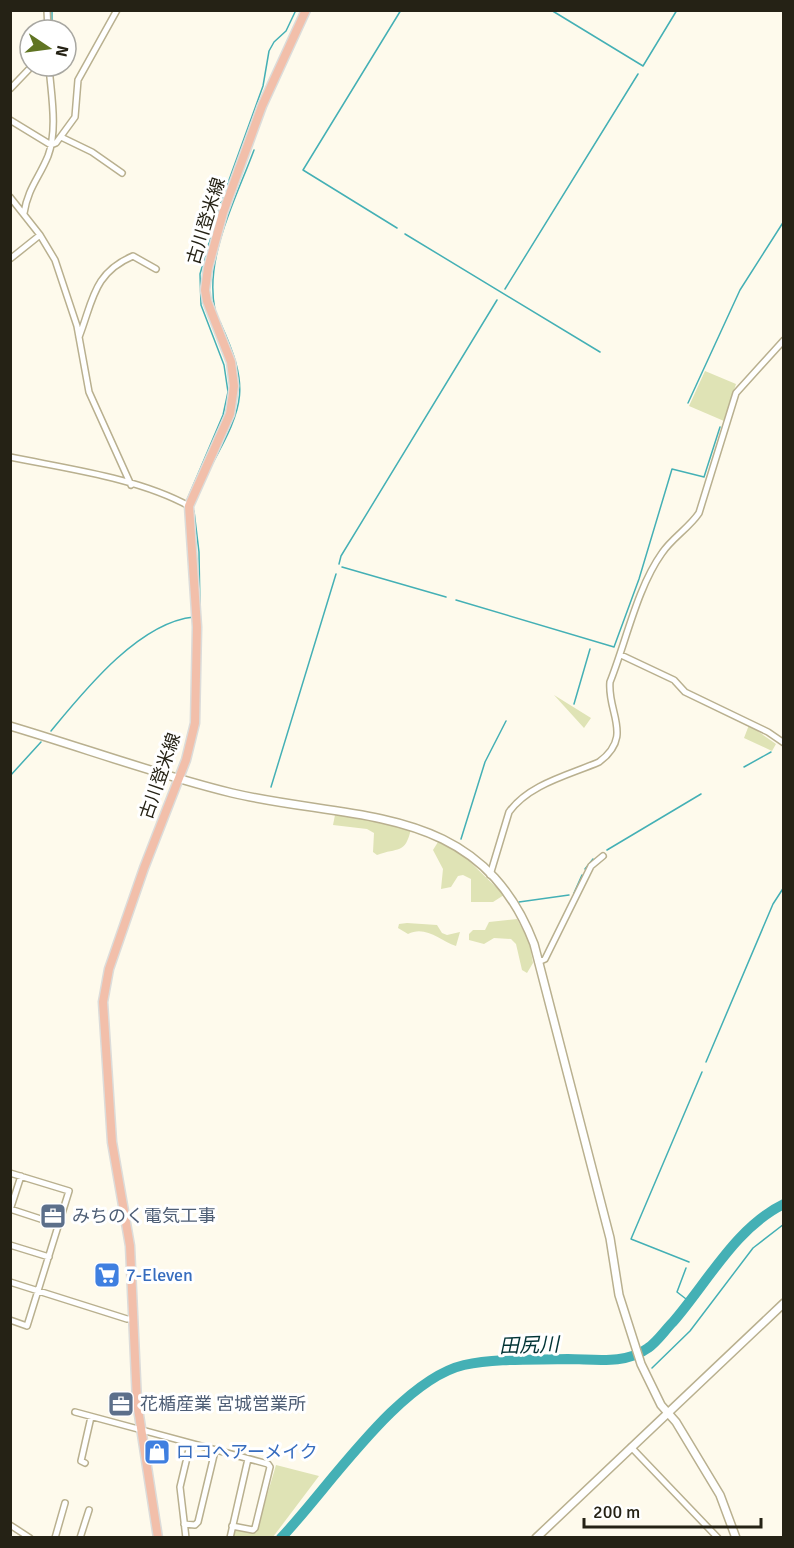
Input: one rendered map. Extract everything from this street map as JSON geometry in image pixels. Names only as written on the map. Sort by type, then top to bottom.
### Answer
[{"type":"main road","name":"古川登米線","points":[[158,1538],[141,1431],[130,1246],[111,1132],[103,1002],[109,969],[191,742],[196,714],[197,627],[189,506],[198,480],[230,414],[233,398],[231,362],[210,312],[205,290],[208,268],[223,213],[262,106],[306,10]]},
{"type":"street","points":[[51,145],[61,137],[75,117],[78,80],[117,10]]},
{"type":"street","points":[[10,89],[21,78]]},
{"type":"street","points":[[24,213],[28,190],[43,165],[53,136],[51,78]]},
{"type":"street","points":[[10,120],[51,145]]},
{"type":"street","points":[[61,137],[92,152],[122,173]]},
{"type":"street","points":[[10,197],[40,234],[54,260],[79,339],[89,392],[131,485]]},
{"type":"street","points":[[10,259],[40,234]]},
{"type":"street","points":[[79,339],[94,291],[106,273],[118,262],[133,256],[156,269]]},
{"type":"street","points":[[490,875],[509,812],[515,804],[528,793],[599,762],[608,754],[617,739],[618,724],[610,688],[646,583],[662,552],[688,529],[699,513],[736,393],[783,340]]},
{"type":"street","points":[[10,457],[172,496],[189,506]]},
{"type":"street","points":[[621,655],[674,680],[685,692],[768,732],[783,743]]},
{"type":"street","points":[[10,726],[231,792],[411,825],[460,849],[490,875],[513,901],[538,962],[609,1238],[619,1295],[641,1364],[656,1395],[720,1495],[736,1538]]},
{"type":"street","points":[[538,962],[545,958],[591,866],[603,856]]},
{"type":"street","points":[[10,1173],[69,1191],[27,1326],[10,1320]]},
{"type":"street","points":[[21,1176],[11,1210],[59,1225]]},
{"type":"street","points":[[10,1245],[49,1257]]},
{"type":"street","points":[[10,1282],[127,1319],[134,1319]]},
{"type":"street","points":[[536,1538],[783,1303]]},
{"type":"street","points":[[75,1412],[190,1445],[268,1464],[270,1467],[255,1528],[253,1530],[232,1526]]},
{"type":"street","points":[[85,1463],[81,1461],[81,1455],[91,1417]]},
{"type":"street","points":[[186,1538],[180,1487],[190,1445]]},
{"type":"street","points":[[631,1447],[718,1538]]},
{"type":"street","points":[[184,1524],[195,1525],[198,1522],[215,1451]]},
{"type":"street","points":[[230,1538],[248,1459]]},
{"type":"street","points":[[55,1538],[65,1503]]},
{"type":"street","points":[[80,1538],[88,1510]]},
{"type":"street","points":[[10,1525],[30,1538]]},
{"type":"green space","points":[[705,371],[736,384],[724,421],[689,406]]},
{"type":"green space","points":[[554,695],[591,718],[584,728]]},
{"type":"green space","points":[[749,725],[776,744],[772,751],[744,738]]},
{"type":"green space","points":[[335,815],[382,821],[411,829],[403,847],[377,855],[373,852],[374,833],[367,829],[333,825]]},
{"type":"green space","points":[[438,842],[463,855],[504,895],[493,902],[471,902],[471,879],[463,875],[458,876],[451,887],[441,889],[443,869],[433,850]]},
{"type":"green space","points":[[517,919],[529,941],[533,963],[527,973],[522,970],[516,944],[511,939],[494,938],[484,944],[469,940],[469,934],[473,930],[485,930],[489,922]]},
{"type":"green space","points":[[399,924],[437,925],[442,933],[447,935],[460,932],[456,946],[421,931],[408,934],[398,928]]},
{"type":"green space","points":[[276,1465],[319,1476],[273,1537],[232,1538],[234,1529],[256,1533]]},
{"type":"waterway","points":[[52,10],[52,18]]},
{"type":"waterway","points":[[187,500],[223,415],[228,392],[224,365],[201,305],[200,274],[220,205],[263,86],[269,51],[274,42],[286,31],[296,10]]},
{"type":"waterway","points":[[397,228],[303,170],[401,10]]},
{"type":"waterway","points":[[551,10],[643,66],[677,10]]},
{"type":"waterway","points":[[505,289],[638,74]]},
{"type":"waterway","points":[[215,310],[213,290],[218,249],[254,150]]},
{"type":"waterway","points":[[688,403],[740,290],[784,221]]},
{"type":"waterway","points":[[405,234],[600,352]]},
{"type":"waterway","points":[[339,564],[341,556],[497,300]]},
{"type":"waterway","points":[[211,466],[231,427],[240,396],[236,364],[220,322]]},
{"type":"waterway","points":[[456,600],[614,647],[639,579],[672,469],[704,477],[720,427]]},
{"type":"waterway","points":[[194,511],[199,552],[200,611]]},
{"type":"waterway","points":[[342,567],[446,597]]},
{"type":"waterway","points":[[271,787],[336,574]]},
{"type":"waterway","points":[[51,731],[96,679],[133,645],[153,631],[173,622],[194,617]]},
{"type":"waterway","points":[[574,704],[590,649]]},
{"type":"waterway","points":[[461,839],[485,762],[506,721]]},
{"type":"waterway","points":[[10,776],[41,742]]},
{"type":"waterway","points":[[744,767],[771,752]]},
{"type":"waterway","points":[[607,850],[701,794]]},
{"type":"waterway","points":[[585,869],[593,859]]},
{"type":"waterway","points":[[574,893],[582,875]]},
{"type":"waterway","points":[[706,1062],[773,904],[784,887]]},
{"type":"waterway","points":[[519,902],[569,895]]},
{"type":"waterway","points":[[689,1262],[631,1239],[702,1072]]},
{"type":"waterway","name":"田尻川","points":[[281,1538],[365,1439],[414,1392],[439,1375],[464,1365],[490,1361],[609,1360],[639,1353],[655,1343],[737,1241],[767,1214],[784,1204]]},
{"type":"waterway","points":[[652,1368],[690,1331],[753,1248],[784,1224]]},
{"type":"waterway","points":[[686,1268],[677,1292],[690,1302]]},
{"type":"place","name":"みちのく電気工事","points":[[53,1216]]},
{"type":"place","name":"7-Eleven","points":[[107,1275]]},
{"type":"place","name":"花楯産業 宮城営業所","points":[[121,1404]]},
{"type":"place","name":"ロコヘアーメイク","points":[[157,1452]]}]
